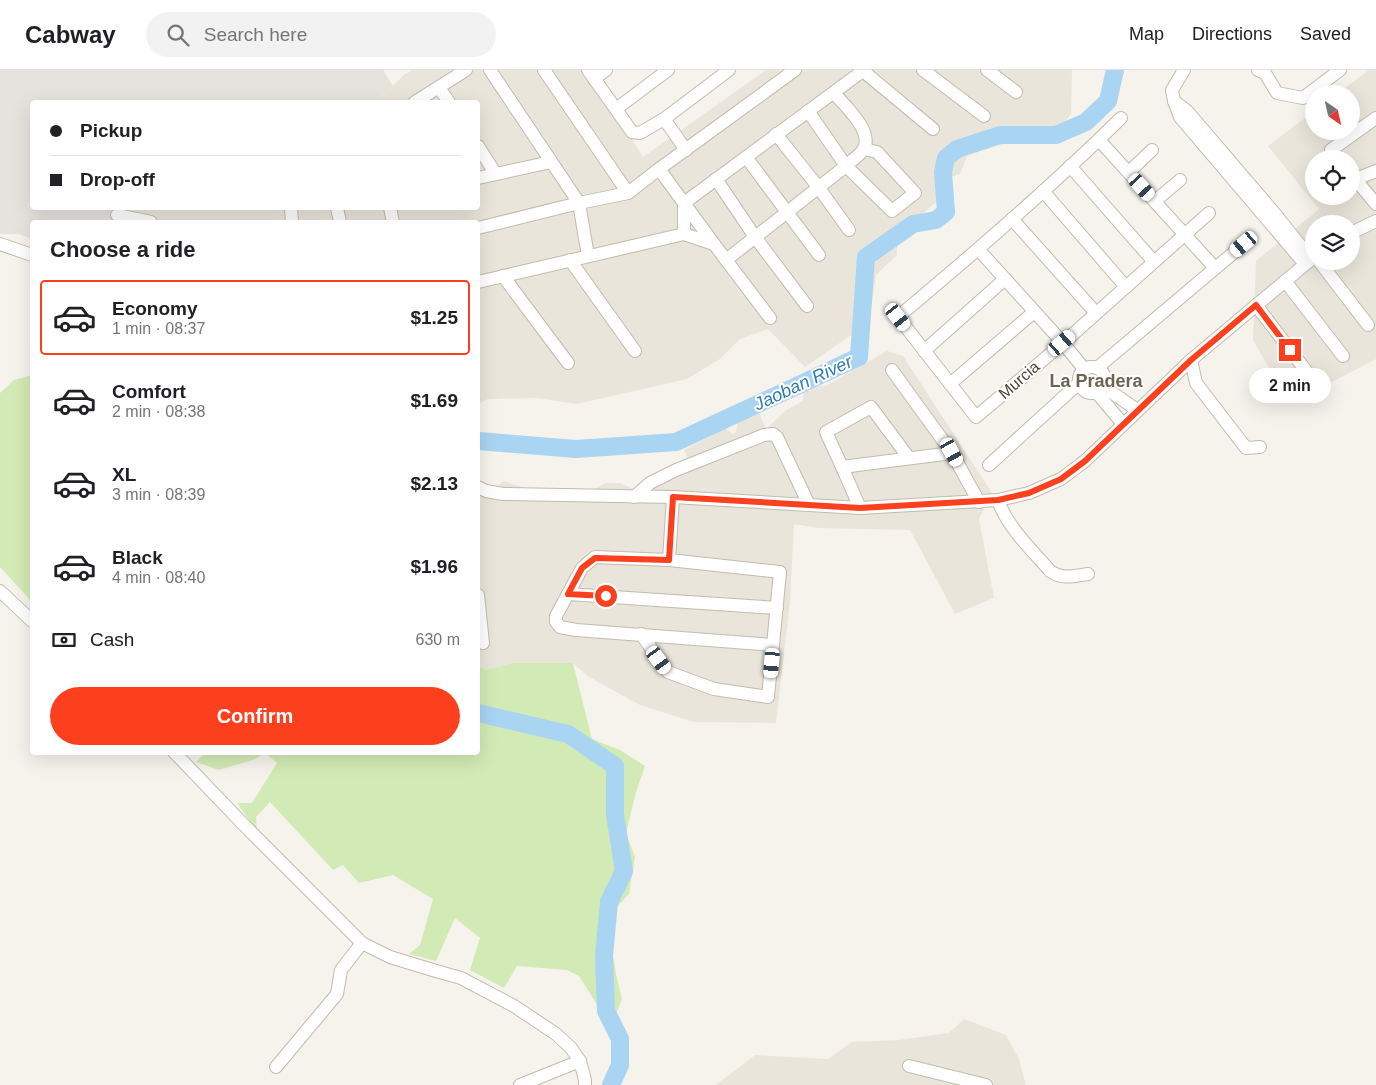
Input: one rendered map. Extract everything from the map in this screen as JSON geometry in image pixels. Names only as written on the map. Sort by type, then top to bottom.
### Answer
[{"type":"street","points":[[419,100],[466,70]]},
{"type":"street","points":[[490,70],[579,203],[588,256]]},
{"type":"street","points":[[544,70],[628,192]]},
{"type":"street","points":[[606,70],[591,74],[632,132],[637,133],[664,119],[729,70]]},
{"type":"street","points":[[616,109],[668,70]]},
{"type":"street","points":[[480,228],[628,192],[795,70]]},
{"type":"street","points":[[684,203],[863,70],[933,129]]},
{"type":"street","points":[[923,70],[984,116]]},
{"type":"street","points":[[987,70],[1016,92]]},
{"type":"street","points":[[1184,70],[1172,90],[1180,117],[1305,252]]},
{"type":"street","points":[[1264,71],[1277,93],[1304,98],[1340,70]]},
{"type":"street","points":[[440,88],[448,100]]},
{"type":"street","points":[[726,260],[819,188],[864,149],[866,138],[863,128],[834,93]]},
{"type":"street","points":[[808,111],[846,166],[892,211],[915,193],[877,152],[864,149]]},
{"type":"street","points":[[1034,312],[950,384],[898,317],[1012,219],[1121,118]]},
{"type":"street","points":[[1331,150],[1376,118]]},
{"type":"street","points":[[664,119],[686,150]]},
{"type":"street","points":[[776,134],[819,188],[849,230]]},
{"type":"street","points":[[1099,140],[1215,268]]},
{"type":"street","points":[[480,149],[495,173]]},
{"type":"street","points":[[1129,172],[1152,150]]},
{"type":"street","points":[[746,157],[819,255]]},
{"type":"street","points":[[480,177],[551,162]]},
{"type":"street","points":[[1070,166],[1154,262]]},
{"type":"street","points":[[660,169],[770,318]]},
{"type":"street","points":[[1360,175],[1376,171]]},
{"type":"street","points":[[716,179],[807,306]]},
{"type":"street","points":[[1155,201],[1180,180]]},
{"type":"street","points":[[1360,184],[1376,204]]},
{"type":"street","points":[[1042,191],[1126,287]]},
{"type":"street","points":[[684,203],[684,234]]},
{"type":"street","name":"Murcia","points":[[950,384],[976,417],[1209,213]]},
{"type":"street","points":[[117,215],[141,220]]},
{"type":"street","points":[[1012,219],[1096,313]]},
{"type":"street","points":[[1360,229],[1376,221]]},
{"type":"street","points":[[480,282],[684,234],[714,244]]},
{"type":"street","points":[[0,244],[30,254]]},
{"type":"street","points":[[990,465],[1087,374],[1244,244]]},
{"type":"street","points":[[978,249],[1062,343],[1087,374],[1084,390],[1088,392],[1100,390],[1137,410]]},
{"type":"street","points":[[570,260],[635,352]]},
{"type":"street","points":[[480,488],[503,494],[673,497],[860,508],[979,502],[1029,493],[1061,479],[1085,461],[1191,360],[1305,265]]},
{"type":"street","points":[[1321,270],[1368,325]]},
{"type":"street","points":[[503,276],[568,363]]},
{"type":"street","points":[[924,351],[1005,279]]},
{"type":"street","points":[[1285,281],[1343,356]]},
{"type":"street","points":[[1256,305],[1313,380]]},
{"type":"street","points":[[1191,360],[1196,383],[1246,448],[1260,447]]},
{"type":"street","points":[[892,370],[952,452],[979,502]]},
{"type":"street","points":[[1087,374],[1104,374],[1105,378],[1100,390]]},
{"type":"street","points":[[1100,390],[1123,424]]},
{"type":"street","points":[[860,508],[826,432],[871,406],[909,458]]},
{"type":"street","points":[[634,497],[650,483],[676,470],[764,435],[773,434],[777,437],[809,505]]},
{"type":"street","points":[[842,467],[952,452]]},
{"type":"street","points":[[669,560],[673,497]]},
{"type":"street","points":[[998,500],[1002,513],[1050,571],[1063,578],[1088,574]]},
{"type":"street","points":[[641,634],[668,672],[714,689],[768,697],[777,608],[780,572],[669,560],[595,558],[582,568],[556,616],[556,622],[560,627],[576,630],[641,634],[773,645]]},
{"type":"street","points":[[0,591],[30,619]]},
{"type":"street","points":[[568,594],[777,608]]},
{"type":"street","points":[[480,614],[483,643]]},
{"type":"street","points":[[177,755],[362,943],[390,957],[461,978],[505,1001],[556,1034],[572,1048],[580,1062],[585,1085]]},
{"type":"street","points":[[276,1067],[337,994],[341,970],[362,943]]},
{"type":"street","points":[[520,1085],[580,1062]]},
{"type":"street","points":[[910,1066],[986,1085]]},
{"type":"shaded area","points":[[0,70],[383,70],[393,86],[373,100],[30,100],[30,210],[121,210],[118,220],[30,220],[30,238],[19,234],[0,234]]},
{"type":"shaded area","points":[[413,70],[588,70],[643,157],[766,70],[1072,70],[1071,114],[1053,137],[998,145],[967,156],[960,174],[948,178],[947,193],[897,239],[897,255],[876,275],[870,316],[857,331],[805,367],[768,329],[740,339],[720,359],[687,379],[577,404],[536,398],[488,399],[480,403],[480,220],[118,220],[121,210],[480,210],[480,100],[373,100],[393,86],[405,74]]},
{"type":"shaded area","points":[[1369,70],[1376,70],[1376,359],[1290,404],[1253,340],[1256,261],[1305,221],[1305,270],[1360,270],[1360,215],[1312,215],[1319,209],[1316,205],[1360,205],[1360,150],[1305,150],[1305,192],[1268,146],[1305,118],[1305,140],[1360,140],[1360,85],[1349,85]]},
{"type":"shaded area","points":[[887,351],[903,356],[992,493],[979,519],[994,598],[955,614],[910,530],[819,528],[794,524],[790,602],[776,723],[694,722],[640,705],[589,677],[573,663],[512,663],[485,670],[480,667],[480,484],[495,488],[504,481],[533,491],[592,490],[606,483],[619,483],[641,492],[668,478],[693,470],[684,450],[725,428],[732,434],[736,432],[738,423],[758,410],[766,429],[786,410],[803,401],[803,386],[826,386]]},
{"type":"shaded area","points":[[964,1019],[1006,1035],[1019,1059],[1026,1085],[716,1085],[755,1055],[828,1059],[852,1042],[899,1040],[949,1033]]},
{"type":"green space","points":[[30,376],[30,600],[0,567],[0,393],[14,380]]},
{"type":"green space","points":[[512,663],[573,663],[592,739],[620,750],[645,766],[636,792],[626,833],[635,857],[629,894],[617,907],[610,936],[622,999],[611,1027],[579,976],[567,970],[517,966],[504,988],[470,970],[480,938],[455,918],[436,961],[409,954],[420,945],[433,899],[393,875],[359,883],[343,865],[333,870],[270,802],[256,817],[257,831],[237,803],[252,803],[277,763],[267,755],[480,755],[480,667],[485,670]]},
{"type":"green space","points":[[203,755],[262,755],[253,760],[219,770],[196,762]]},
{"type":"waterway","name":"Jaoban River","points":[[480,441],[576,449],[676,442],[859,357],[866,257],[913,224],[936,220],[946,212],[943,172],[946,158],[957,149],[1000,135],[1056,135],[1086,122],[1108,101],[1115,70]]},
{"type":"waterway","name":"Jaoban River","points":[[480,713],[568,734],[615,766],[615,815],[624,871],[609,902],[604,956],[606,1011],[620,1039],[620,1065],[611,1085]]},
{"type":"district","name":"La Pradera","points":[[1096,381]]},
{"type":"route","points":[[606,596],[568,594],[582,568],[595,558],[669,560],[673,497],[860,508],[998,500],[1029,493],[1061,479],[1085,461],[1191,360],[1256,305],[1290,350]]}]
